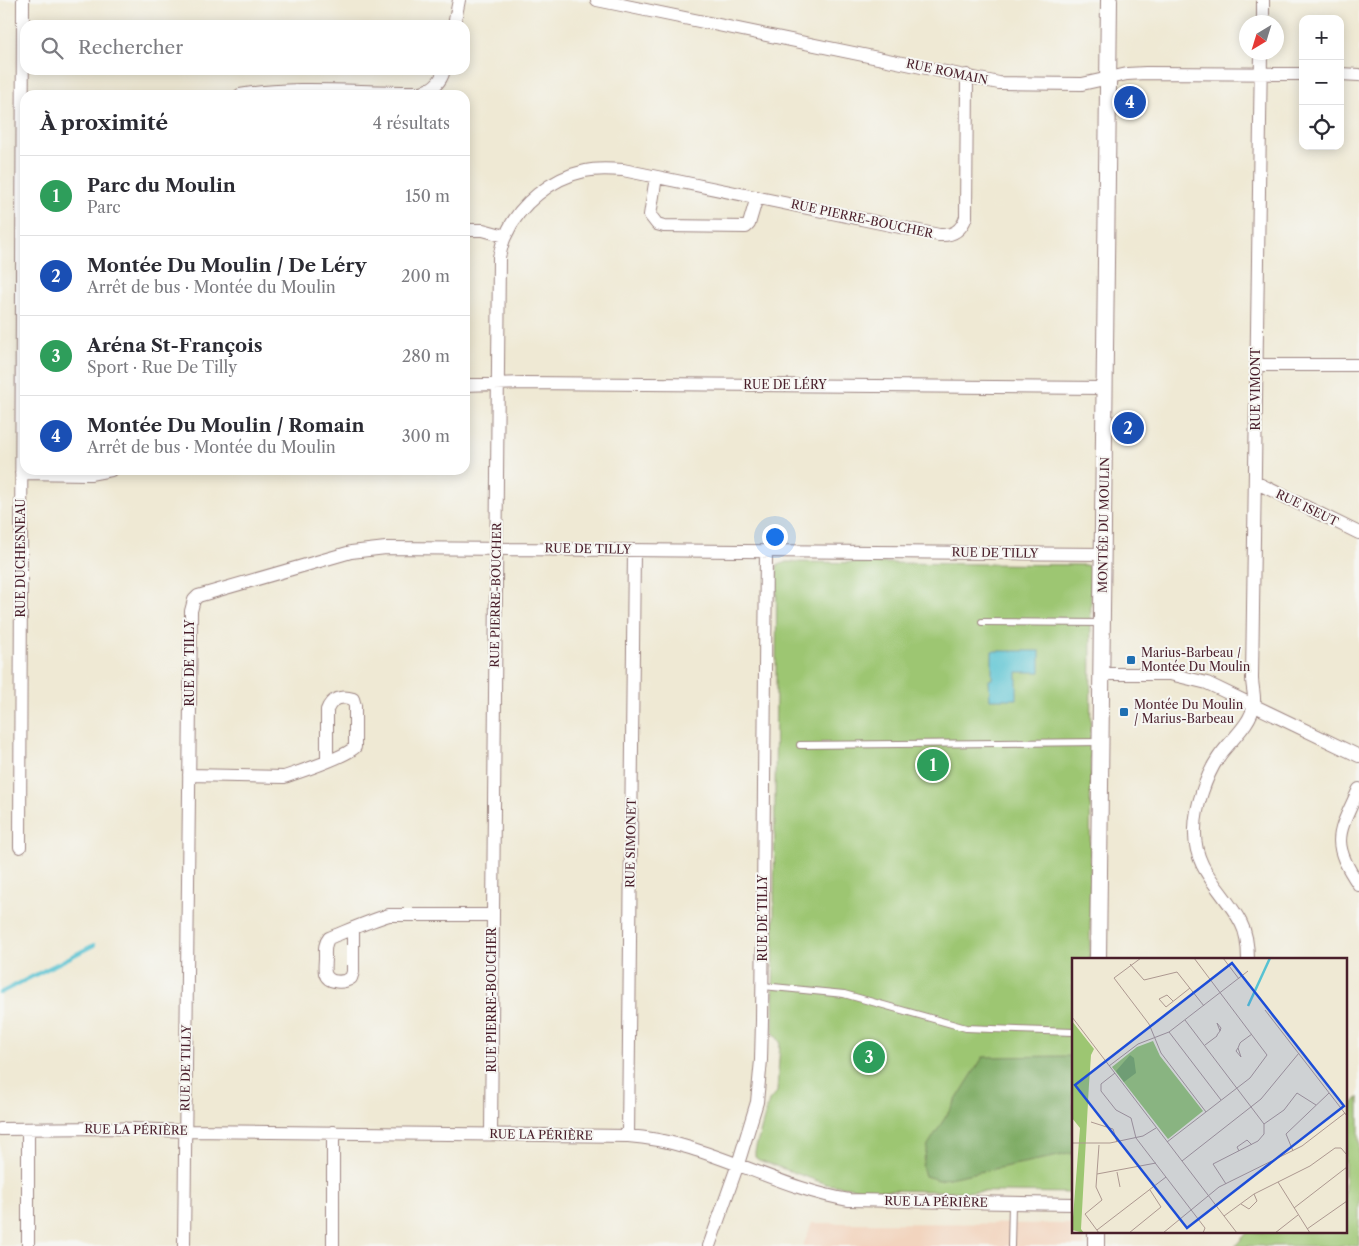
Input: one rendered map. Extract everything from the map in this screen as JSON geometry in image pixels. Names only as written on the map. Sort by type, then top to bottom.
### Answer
[{"type":"street","name":"RUE DUCHESNEAU","points":[[23,0],[23,20]]},
{"type":"street","points":[[455,20],[459,0]]},
{"type":"street","name":"RUE ROMAIN","points":[[597,0],[999,83],[1082,84],[1128,74],[1146,73],[1299,74]]},
{"type":"street","name":"MONTÉE DU MOULIN","points":[[1098,958],[1110,0]]},
{"type":"street","points":[[1263,0],[1263,15]]},
{"type":"street","name":"RUE VIMONT","points":[[1254,704],[1252,678],[1260,60]]},
{"type":"street","points":[[1344,74],[1359,75]]},
{"type":"street","name":"RUE DUCHESNEAU","points":[[24,75],[24,90]]},
{"type":"street","points":[[429,90],[436,86],[442,75]]},
{"type":"street","name":"RUE PIERRE-BOUCHER","points":[[491,1134],[499,257],[505,236],[536,195],[559,180],[584,171],[610,169],[624,170],[950,236],[963,225],[966,217],[966,75]]},
{"type":"street","points":[[656,177],[650,215],[657,224],[664,226],[746,227],[750,224],[756,197]]},
{"type":"street","points":[[470,230],[483,230],[505,236]]},
{"type":"street","points":[[1256,365],[1359,366]]},
{"type":"street","name":"RUE DE LÉRY","points":[[470,385],[1105,388]]},
{"type":"street","name":"RUE DUCHESNEAU","points":[[20,847],[21,475]]},
{"type":"street","name":"RUE ISEUT","points":[[1255,482],[1359,533]]},
{"type":"street","name":"RUE DE TILLY","points":[[184,1246],[191,611],[194,600],[198,596],[334,557],[367,550],[401,548],[1104,554]]},
{"type":"street","name":"RUE SIMONET","points":[[628,1136],[634,550]]},
{"type":"street","name":"RUE DE TILLY","points":[[709,1246],[738,1164],[752,1119],[760,1084],[763,986],[766,551]]},
{"type":"street","points":[[1102,674],[1156,674],[1182,676],[1207,682],[1359,756]]},
{"type":"street","points":[[190,775],[284,777],[327,761],[349,751],[355,747],[355,706],[353,700],[346,697],[335,699],[329,704],[327,710],[327,761]]},
{"type":"street","points":[[1248,958],[1246,935],[1241,923],[1201,865],[1194,832],[1196,815],[1214,764],[1246,723],[1254,704]]},
{"type":"street","points":[[1359,789],[1343,824],[1340,842],[1344,860],[1359,885]]},
{"type":"street","points":[[352,929],[381,917],[398,914],[492,915]]},
{"type":"street","name":"RUE LA PÉRIÈRE","points":[[0,1129],[109,1128],[186,1131],[646,1137],[679,1144],[818,1193],[849,1200],[1072,1204]]},
{"type":"street","points":[[28,1129],[28,1246]]},
{"type":"street","points":[[333,1132],[333,1246]]},
{"type":"lane","points":[[982,622],[1103,623]]},
{"type":"lane","points":[[800,745],[1101,742]]},
{"type":"lane","points":[[763,986],[844,994],[966,1028],[1072,1032]]},
{"type":"lane","points":[[1011,1246],[1012,1203]]},
{"type":"shaded area","points":[[812,1223],[1072,1224],[1072,1234],[1084,1234],[1084,1246],[803,1246]]},
{"type":"green space","points":[[786,562],[1086,565],[1091,569],[1090,958],[1072,958],[1072,1193],[869,1190],[826,1184],[755,1157],[769,1101],[777,1092],[780,1042],[773,1032],[777,566]]},
{"type":"green space","points":[[1072,1056],[1072,1153],[939,1180],[925,1176],[922,1166],[928,1145],[983,1057]]},
{"type":"green space","points":[[1359,1097],[1359,1246],[1235,1246],[1246,1234],[1346,1234],[1346,1113]]},
{"type":"water","points":[[992,651],[1040,651],[1040,672],[1017,672],[1017,699],[990,699],[989,680],[992,679]]},
{"type":"waterway","points":[[0,993],[94,945]]},
{"type":"place","name":"Montée Du Moulin / Romain","points":[[1130,102]]},
{"type":"place","name":"Montée Du Moulin / De Léry","points":[[1128,428]]},
{"type":"place","name":"Marius-Barbeau / Montée Du Moulin","points":[[1131,660]]},
{"type":"place","name":"Montée Du Moulin / Marius-Barbeau","points":[[1124,712]]},
{"type":"place","name":"Parc du Moulin","points":[[933,765]]},
{"type":"place","name":"Aréna St-François","points":[[869,1057]]}]
